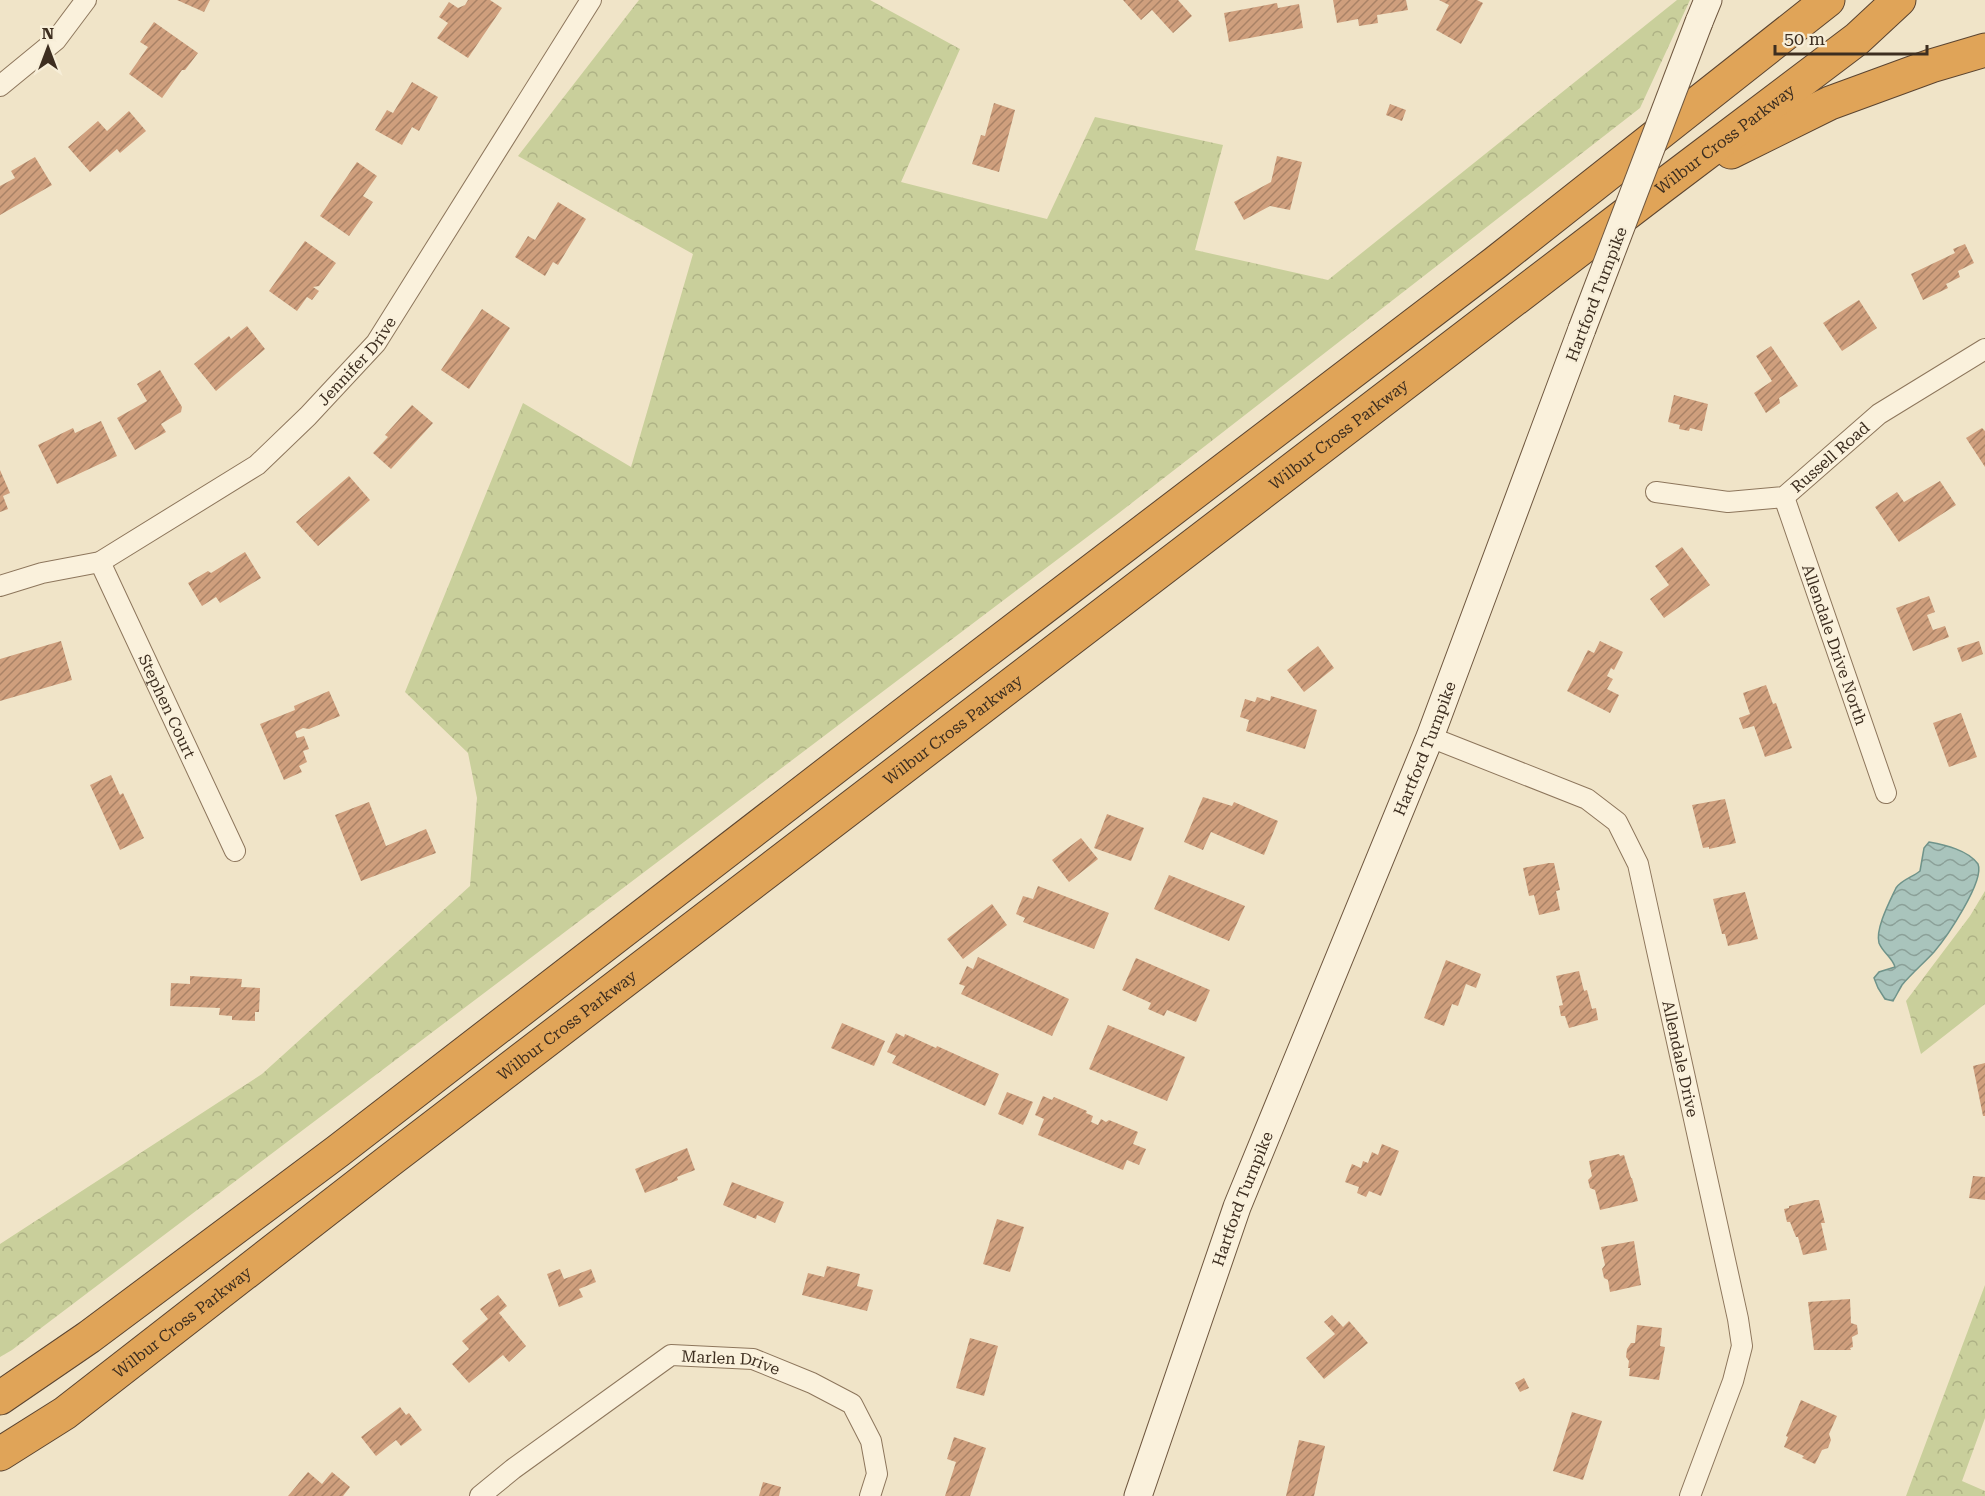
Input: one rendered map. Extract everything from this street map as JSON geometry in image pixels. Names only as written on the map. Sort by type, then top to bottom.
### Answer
[{"type":"highway","points":[[0,1398],[89,1337],[338,1151],[921,701],[1495,263],[1828,0]]},
{"type":"highway","name":"Wilbur Cross Parkway","points":[[0,1454],[65,1413],[398,1154],[1857,39],[1899,0]]},
{"type":"highway","points":[[1660,188],[1830,103],[1931,66],[1985,50]]},
{"type":"main road","name":"Hartford Turnpike","points":[[1138,1496],[1237,1208],[1430,737],[1582,329],[1704,11]]},
{"type":"street","points":[[0,86],[56,40],[86,0]]},
{"type":"street","name":"Jennifer Drive","points":[[0,586],[42,573],[100,562],[257,465],[308,416],[376,343],[591,0]]},
{"type":"street","name":"Russell Road","points":[[1656,492],[1728,502],[1784,497],[1879,414],[1985,349]]},
{"type":"street","name":"Allendale Drive North","points":[[1784,497],[1886,793]]},
{"type":"street","name":"Stephen Court","points":[[100,562],[235,851]]},
{"type":"street","name":"Allendale Drive","points":[[1430,737],[1587,799],[1617,822],[1638,864],[1742,1346],[1733,1381],[1690,1496]]},
{"type":"street","name":"Marlen Drive","points":[[480,1496],[513,1469],[670,1355],[753,1359],[812,1383],[852,1404],[871,1441],[877,1474],[870,1496]]},
{"type":"green space","points":[[639,0],[870,0],[960,49],[901,182],[1047,219],[1095,117],[1223,145],[1195,250],[1328,280],[1677,0],[1690,0],[1640,108],[1115,516],[0,1357],[0,1244],[262,1074],[470,886],[477,798],[468,753],[405,692],[523,403],[631,467],[693,254],[518,156]]},
{"type":"green space","points":[[1985,891],[1985,1004],[1921,1054],[1906,1001],[1970,916]]},
{"type":"green space","points":[[1985,1285],[1985,1418],[1962,1481],[1985,1491],[1985,1496],[1906,1496]]},
{"type":"water","points":[[1929,842],[1956,849],[1974,859],[1978,864],[1979,872],[1976,883],[1963,909],[1940,945],[1902,985],[1893,1001],[1885,999],[1874,978],[1879,972],[1895,967],[1879,943],[1879,930],[1896,888],[1920,871],[1924,848]]},
{"type":"building","points":[[177,0],[210,0],[204,12]]},
{"type":"building","points":[[468,0],[490,0],[502,8],[468,58],[437,38],[448,23],[439,17],[449,2],[458,8],[465,5]]},
{"type":"building","points":[[1123,0],[1178,0],[1192,16],[1173,33],[1152,10],[1141,20]]},
{"type":"building","points":[[1333,0],[1406,0],[1408,10],[1377,15],[1378,23],[1359,26],[1358,19],[1337,23]]},
{"type":"building","points":[[1439,0],[1477,0],[1483,3],[1461,44],[1436,30],[1449,5]]},
{"type":"building","points":[[1277,3],[1278,8],[1299,4],[1303,28],[1229,42],[1224,13]]},
{"type":"building","points":[[154,22],[198,53],[185,70],[182,70],[162,98],[129,74],[148,47],[140,42]]},
{"type":"building","points":[[412,82],[438,97],[419,131],[412,127],[402,145],[375,130],[387,110],[393,113]]},
{"type":"building","points":[[994,103],[1015,110],[999,172],[972,164],[981,135],[985,136]]},
{"type":"building","points":[[1390,104],[1406,110],[1402,121],[1386,115]]},
{"type":"building","points":[[129,111],[146,131],[120,153],[117,149],[90,172],[68,147],[98,121],[107,131]]},
{"type":"building","points":[[1277,156],[1302,162],[1290,210],[1270,206],[1244,220],[1234,202],[1271,182]]},
{"type":"building","points":[[35,157],[52,185],[0,215],[0,186],[15,178],[11,171]]},
{"type":"building","points":[[357,162],[377,176],[363,196],[373,202],[349,236],[320,216]]},
{"type":"building","points":[[558,202],[586,219],[558,265],[553,262],[545,276],[515,257],[528,236],[535,240]]},
{"type":"building","points":[[305,241],[336,263],[319,286],[313,287],[319,291],[312,300],[307,297],[297,311],[269,291]]},
{"type":"building","points":[[1965,244],[1974,263],[1958,271],[1960,277],[1946,284],[1948,288],[1923,300],[1911,274],[1955,253],[1953,249]]},
{"type":"building","points":[[1859,300],[1877,328],[1842,351],[1823,323]]},
{"type":"building","points":[[482,309],[510,328],[469,389],[441,370]]},
{"type":"building","points":[[247,326],[265,349],[216,391],[194,364],[229,336],[231,339]]},
{"type":"building","points":[[1771,346],[1798,386],[1779,398],[1780,403],[1766,413],[1754,393],[1772,381],[1756,356]]},
{"type":"building","points":[[160,370],[182,407],[181,412],[161,424],[166,432],[135,450],[117,418],[147,401],[137,384]]},
{"type":"building","points":[[1674,395],[1708,404],[1702,431],[1690,428],[1689,431],[1679,429],[1680,425],[1668,422]]},
{"type":"building","points":[[412,405],[433,423],[391,469],[373,453],[388,437],[385,435]]},
{"type":"building","points":[[101,421],[117,456],[57,484],[38,445],[73,428],[75,433]]},
{"type":"building","points":[[1982,428],[1985,431],[1985,467],[1966,438]]},
{"type":"building","points":[[0,470],[10,493],[3,496],[8,509],[0,512]]},
{"type":"building","points":[[349,476],[370,500],[318,546],[296,522]]},
{"type":"building","points":[[1940,481],[1956,505],[1899,542],[1875,507],[1897,492],[1904,502]]},
{"type":"building","points":[[1682,547],[1710,585],[1664,618],[1650,599],[1669,585],[1655,566]]},
{"type":"building","points":[[245,552],[261,578],[220,603],[216,597],[202,606],[188,583],[208,571],[211,573]]},
{"type":"building","points":[[1929,596],[1935,612],[1927,615],[1933,630],[1945,626],[1949,637],[1913,651],[1896,608]]},
{"type":"building","points":[[61,641],[72,680],[0,701],[0,659]]},
{"type":"building","points":[[1600,641],[1623,652],[1614,670],[1611,668],[1607,676],[1613,679],[1607,689],[1619,695],[1610,713],[1567,691],[1588,650],[1594,653]]},
{"type":"building","points":[[1979,641],[1983,654],[1962,662],[1957,648]]},
{"type":"building","points":[[1318,646],[1334,668],[1304,692],[1287,670]]},
{"type":"building","points":[[1766,685],[1773,704],[1776,703],[1792,748],[1765,757],[1754,726],[1743,729],[1739,718],[1750,714],[1743,693]]},
{"type":"building","points":[[329,691],[340,716],[309,729],[303,728],[295,732],[297,738],[304,736],[309,749],[303,751],[307,762],[299,766],[302,772],[284,780],[260,724],[295,710],[294,706]]},
{"type":"building","points":[[1271,696],[1317,710],[1305,749],[1246,731],[1249,720],[1240,717],[1245,699],[1255,702],[1257,697],[1270,701]]},
{"type":"building","points":[[1961,713],[1977,757],[1949,767],[1933,723]]},
{"type":"building","points":[[111,775],[120,795],[123,793],[144,838],[120,850],[90,785]]},
{"type":"building","points":[[1203,797],[1232,806],[1234,802],[1278,821],[1264,855],[1211,832],[1203,850],[1184,842]]},
{"type":"building","points":[[1725,799],[1736,843],[1709,849],[1709,847],[1703,848],[1692,805]]},
{"type":"building","points":[[369,802],[386,846],[426,829],[436,853],[361,881],[335,815]]},
{"type":"building","points":[[1107,814],[1144,828],[1131,861],[1094,848]]},
{"type":"building","points":[[1081,838],[1098,859],[1069,882],[1052,860]]},
{"type":"building","points":[[1554,863],[1560,890],[1556,891],[1560,910],[1539,915],[1534,895],[1529,896],[1523,868]]},
{"type":"building","points":[[1169,875],[1245,906],[1229,941],[1154,909]]},
{"type":"building","points":[[1038,886],[1109,913],[1094,949],[1023,922],[1025,918],[1016,914],[1023,896],[1033,899]]},
{"type":"building","points":[[1745,892],[1758,939],[1728,946],[1725,934],[1722,934],[1713,899]]},
{"type":"building","points":[[992,904],[1007,925],[963,959],[947,939]]},
{"type":"building","points":[[978,957],[1069,999],[1052,1036],[961,994],[965,986],[959,984],[967,966],[973,969]]},
{"type":"building","points":[[1136,958],[1210,990],[1196,1022],[1167,1010],[1164,1016],[1148,1009],[1151,1003],[1122,990]]},
{"type":"building","points":[[1446,960],[1481,974],[1476,988],[1466,984],[1458,1006],[1452,1004],[1444,1026],[1424,1018]]},
{"type":"building","points":[[1579,971],[1584,991],[1587,990],[1592,1009],[1596,1008],[1598,1020],[1569,1028],[1565,1016],[1561,1016],[1559,1006],[1563,1005],[1556,976]]},
{"type":"building","points":[[190,976],[242,979],[241,987],[260,988],[259,1012],[255,1012],[255,1021],[232,1020],[232,1016],[219,1015],[220,1008],[170,1006],[171,983],[190,984]]},
{"type":"building","points":[[842,1023],[885,1041],[874,1066],[831,1048]]},
{"type":"building","points":[[1108,1025],[1185,1057],[1167,1101],[1089,1069]]},
{"type":"building","points":[[896,1033],[904,1037],[905,1034],[936,1048],[937,1046],[999,1074],[985,1106],[892,1063],[896,1056],[887,1052]]},
{"type":"building","points":[[1985,1063],[1985,1116],[1983,1116],[1973,1066]]},
{"type":"building","points":[[1007,1092],[1033,1102],[1023,1125],[998,1114]]},
{"type":"building","points":[[1043,1096],[1052,1100],[1054,1097],[1087,1111],[1086,1113],[1093,1116],[1091,1122],[1098,1125],[1101,1119],[1106,1122],[1109,1120],[1138,1132],[1133,1144],[1146,1149],[1139,1165],[1127,1160],[1123,1170],[1038,1135],[1044,1119],[1035,1115]]},
{"type":"building","points":[[1382,1144],[1399,1151],[1381,1196],[1369,1191],[1366,1197],[1357,1193],[1359,1187],[1345,1182],[1352,1164],[1361,1168],[1363,1161],[1368,1163],[1372,1152],[1378,1155]]},
{"type":"building","points":[[687,1148],[695,1170],[677,1177],[678,1180],[645,1193],[635,1169]]},
{"type":"building","points":[[1619,1154],[1624,1155],[1638,1201],[1600,1210],[1595,1190],[1590,1188],[1588,1180],[1592,1176],[1589,1161]]},
{"type":"building","points":[[1973,1176],[1985,1177],[1985,1200],[1969,1198]]},
{"type":"building","points":[[732,1182],[784,1202],[775,1223],[757,1215],[756,1219],[723,1205]]},
{"type":"building","points":[[1819,1200],[1825,1223],[1821,1223],[1827,1250],[1803,1255],[1798,1237],[1790,1222],[1787,1222],[1784,1209]]},
{"type":"building","points":[[997,1219],[1024,1227],[1010,1272],[983,1264]]},
{"type":"building","points":[[1634,1241],[1641,1285],[1610,1292],[1608,1280],[1604,1278],[1602,1269],[1605,1265],[1601,1247]]},
{"type":"building","points":[[827,1266],[860,1274],[857,1286],[873,1290],[867,1311],[802,1295],[808,1273],[824,1277]]},
{"type":"building","points":[[560,1269],[564,1279],[591,1269],[596,1282],[579,1289],[583,1297],[559,1307],[547,1274]]},
{"type":"building","points":[[498,1295],[507,1306],[499,1313],[526,1346],[509,1362],[503,1355],[469,1383],[452,1364],[469,1349],[462,1341],[488,1319],[480,1309]]},
{"type":"building","points":[[1850,1299],[1851,1323],[1857,1325],[1858,1334],[1852,1337],[1851,1350],[1814,1350],[1808,1302]]},
{"type":"building","points":[[1332,1315],[1343,1327],[1349,1321],[1368,1343],[1324,1379],[1306,1358],[1335,1334],[1324,1322]]},
{"type":"building","points":[[1637,1325],[1662,1328],[1660,1346],[1665,1347],[1659,1380],[1629,1376],[1627,1349],[1631,1343],[1635,1343]]},
{"type":"building","points":[[970,1338],[998,1346],[984,1396],[956,1388]]},
{"type":"building","points":[[1524,1378],[1529,1388],[1520,1392],[1515,1383]]},
{"type":"building","points":[[1801,1400],[1837,1416],[1829,1434],[1831,1440],[1828,1448],[1822,1450],[1815,1464],[1784,1447],[1788,1437],[1786,1436]]},
{"type":"building","points":[[400,1407],[406,1415],[409,1413],[422,1430],[401,1446],[396,1440],[376,1456],[361,1437]]},
{"type":"building","points":[[1572,1412],[1602,1421],[1583,1480],[1553,1471]]},
{"type":"building","points":[[954,1437],[986,1448],[970,1496],[945,1496],[956,1462],[947,1459]]},
{"type":"building","points":[[1299,1440],[1325,1446],[1314,1496],[1286,1496]]},
{"type":"building","points":[[308,1472],[322,1484],[332,1472],[350,1487],[343,1496],[288,1496]]},
{"type":"building","points":[[763,1482],[781,1487],[779,1496],[759,1496]]}]
